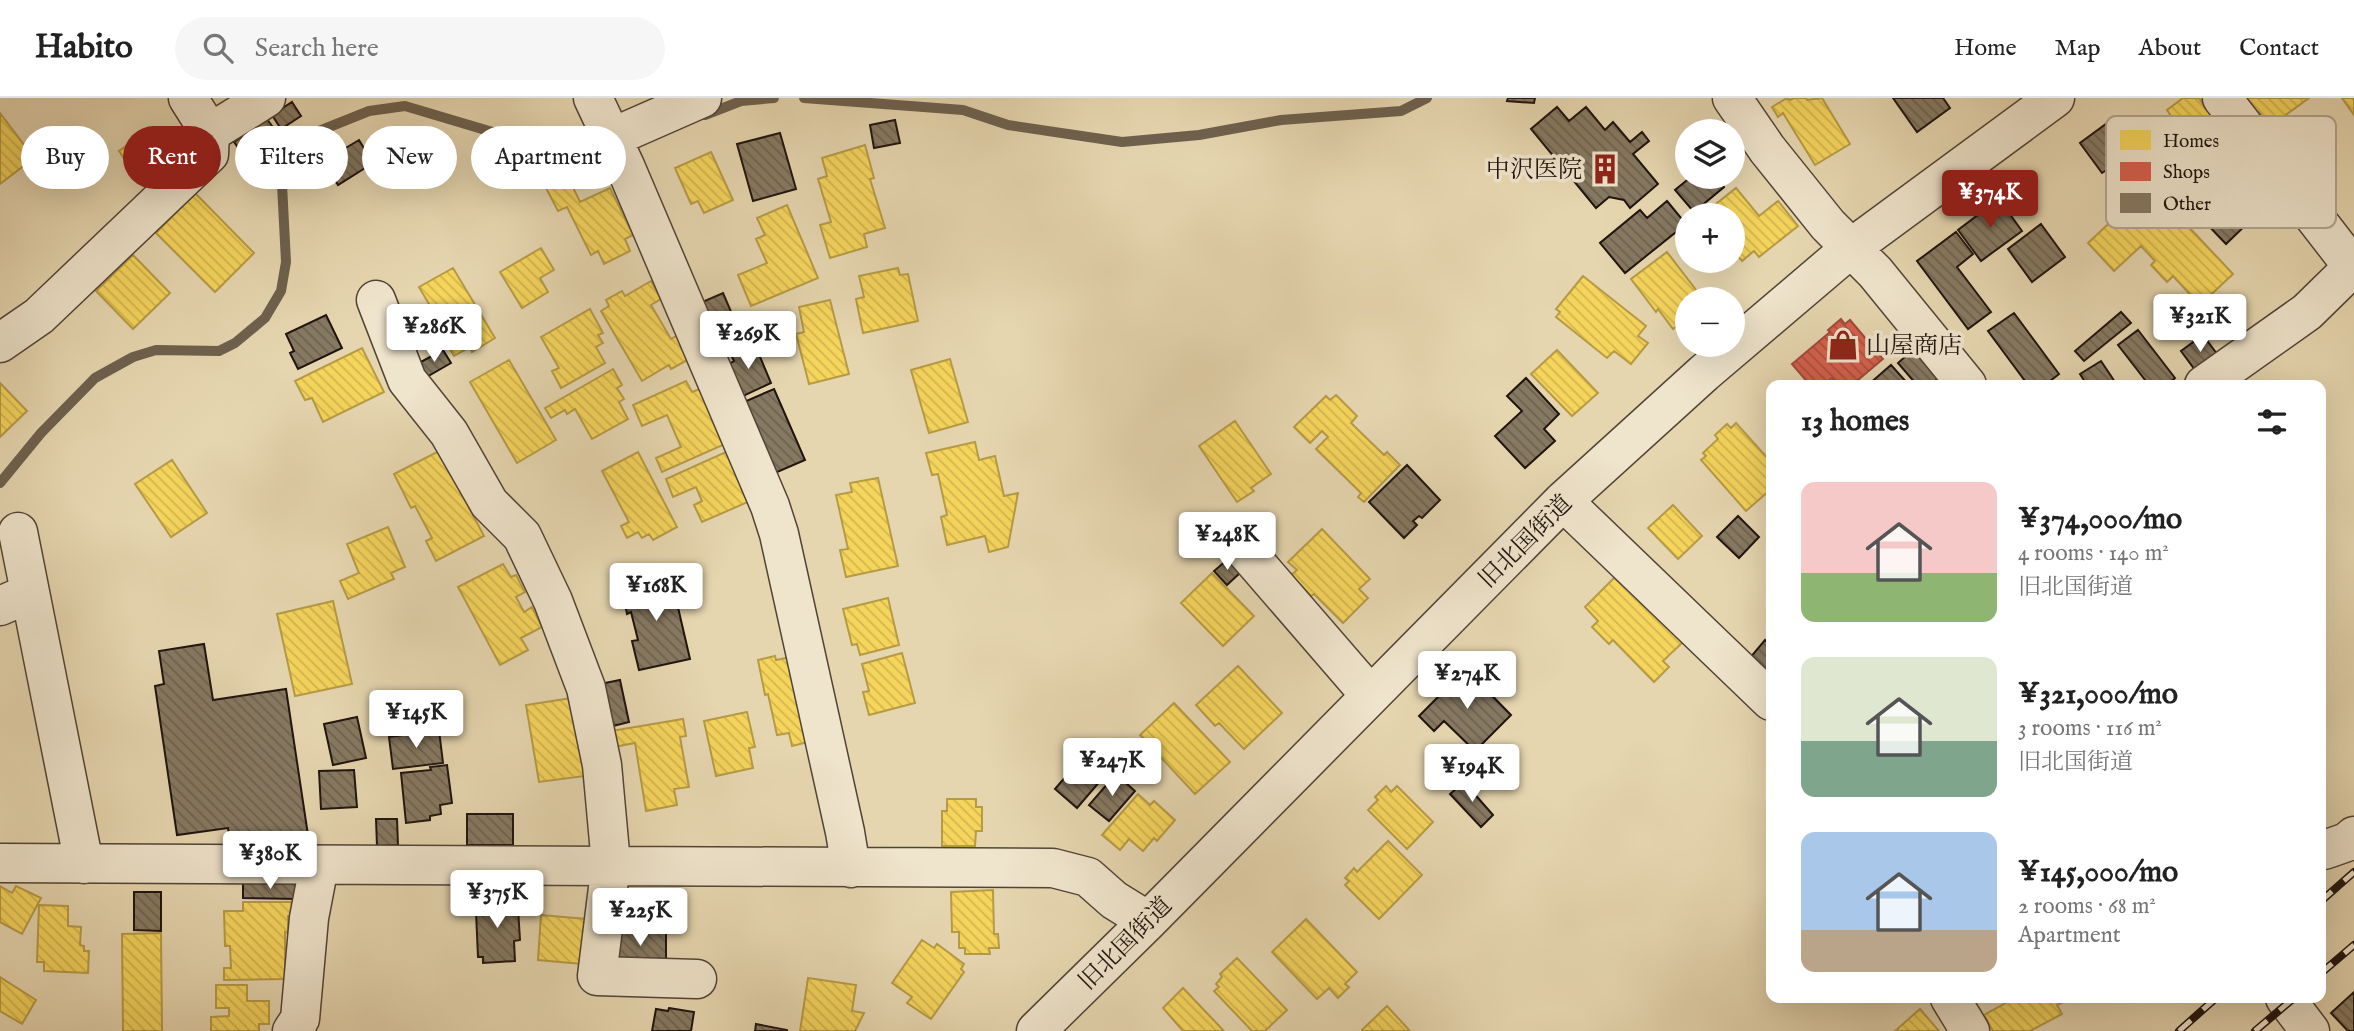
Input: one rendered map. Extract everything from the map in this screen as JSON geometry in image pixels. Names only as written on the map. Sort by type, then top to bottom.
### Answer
[{"type":"street","points":[[188,98],[206,126]]},
{"type":"street","points":[[221,126],[266,98]]},
{"type":"street","points":[[593,98],[606,126]]},
{"type":"street","points":[[626,143],[702,98]]},
{"type":"street","points":[[1732,98],[1767,149],[1828,225],[1875,272],[1963,380]]},
{"type":"street","name":"旧北国街道","points":[[1036,1031],[1563,501],[1704,373],[1851,248],[2055,98]]},
{"type":"street","points":[[2222,98],[2236,116]]},
{"type":"street","points":[[626,172],[776,524],[851,868]]},
{"type":"street","points":[[0,343],[39,316],[172,189]]},
{"type":"street","points":[[2211,380],[2308,312],[2354,267],[2324,228]]},
{"type":"street","points":[[376,300],[407,380],[449,433],[489,503],[522,536],[553,601],[588,700],[602,765],[611,864],[597,976],[697,979]]},
{"type":"street","points":[[1563,501],[1766,696]]},
{"type":"street","points":[[18,532],[15,599],[84,864]]},
{"type":"street","points":[[1230,533],[1370,695]]},
{"type":"street","points":[[0,863],[1053,868],[1088,877],[1114,900],[1148,921]]},
{"type":"street","points":[[292,1031],[300,1019],[309,918],[319,866]]},
{"type":"street","points":[[1953,1003],[1970,1031]]},
{"type":"street","points":[[2289,1003],[2310,1031]]},
{"type":"building: Homes","points":[[1787,98],[1822,98],[1850,144],[1815,165],[1783,113],[1778,117],[1772,107]]},
{"type":"building: Homes","points":[[2183,98],[2199,98],[2212,116],[2171,116],[2167,110]]},
{"type":"building: Homes","points":[[2309,98],[2284,116],[2262,116],[2259,112],[2255,114],[2245,100]]},
{"type":"building: Homes","points":[[2342,98],[2354,98],[2354,115]]},
{"type":"building: Homes","points":[[0,113],[21,141],[21,168],[0,184]]},
{"type":"building: Homes","points":[[865,145],[874,178],[870,179],[885,228],[864,234],[867,247],[830,258],[820,225],[831,222],[818,179],[827,176],[822,158]]},
{"type":"building: Homes","points":[[711,152],[733,200],[704,213],[698,201],[691,204],[675,168]]},
{"type":"building: Homes","points":[[547,189],[574,189],[580,202],[610,189],[633,235],[625,239],[630,251],[604,264],[598,251],[591,255],[567,207],[558,211]]},
{"type":"building: Homes","points":[[1737,189],[1759,216],[1778,201],[1798,226],[1759,257],[1754,251],[1745,258],[1745,203],[1717,203]]},
{"type":"building: Homes","points":[[195,193],[254,253],[215,292],[156,233]]},
{"type":"building: Homes","points":[[787,205],[818,278],[751,306],[738,275],[767,263],[756,239],[765,235],[757,218]]},
{"type":"building: Homes","points":[[2106,226],[2190,228],[2233,274],[2200,305],[2173,276],[2167,282],[2151,265],[2155,261],[2141,246],[2114,271],[2088,243]]},
{"type":"building: Homes","points":[[541,248],[554,270],[540,278],[548,292],[522,308],[500,272]]},
{"type":"building: Homes","points":[[1667,252],[1675,262],[1675,273],[1683,273],[1694,287],[1675,287],[1675,327],[1673,329],[1658,309],[1656,312],[1631,279]]},
{"type":"building: Homes","points":[[133,255],[170,293],[133,329],[96,291]]},
{"type":"building: Homes","points":[[453,268],[495,338],[472,352],[470,347],[454,356],[425,306],[429,304],[419,287]]},
{"type":"building: Homes","points":[[898,268],[900,275],[908,274],[918,321],[863,333],[856,299],[864,297],[859,276]]},
{"type":"building: Homes","points":[[1583,276],[1646,326],[1638,336],[1648,343],[1631,364],[1614,351],[1607,358],[1556,317],[1560,312],[1556,309]]},
{"type":"building: Homes","points":[[651,281],[661,299],[651,305],[671,339],[678,335],[691,358],[671,369],[669,365],[642,381],[601,311],[609,306],[606,300],[622,291],[625,296]]},
{"type":"building: Homes","points":[[830,300],[849,374],[809,384],[796,334],[804,332],[799,307]]},
{"type":"building: Homes","points":[[590,309],[603,333],[598,335],[603,343],[596,347],[605,363],[561,388],[552,371],[559,368],[541,337]]},
{"type":"building: Homes","points":[[362,348],[384,392],[323,422],[312,398],[305,400],[295,381]]},
{"type":"building: Homes","points":[[1557,350],[1598,393],[1572,416],[1531,374]]},
{"type":"building: Homes","points":[[950,359],[968,422],[929,433],[911,370]]},
{"type":"building: Homes","points":[[509,360],[556,440],[517,463],[470,382]]},
{"type":"building: Homes","points":[[613,369],[622,385],[617,388],[624,399],[619,402],[628,419],[592,439],[575,409],[567,414],[565,410],[551,418],[545,408]]},
{"type":"building: Homes","points":[[686,381],[692,392],[700,389],[725,444],[662,472],[656,458],[681,447],[667,415],[642,426],[633,405]]},
{"type":"building: Homes","points":[[0,383],[27,411],[0,437]]},
{"type":"building: Homes","points":[[1336,395],[1357,416],[1351,423],[1384,455],[1387,452],[1400,465],[1364,502],[1358,497],[1361,493],[1316,449],[1328,437],[1322,431],[1310,443],[1294,427],[1326,396],[1330,400]]},
{"type":"building: Homes","points":[[1235,421],[1271,474],[1251,488],[1254,491],[1237,502],[1199,446]]},
{"type":"building: Homes","points":[[1736,423],[1766,456],[1766,493],[1746,511],[1701,460],[1706,456],[1703,453],[1718,439],[1715,435],[1727,424],[1731,428]]},
{"type":"building: Homes","points":[[975,442],[979,460],[995,456],[1004,496],[1018,493],[1008,547],[989,552],[985,536],[947,545],[941,517],[947,515],[938,474],[932,475],[926,453]]},
{"type":"building: Homes","points":[[439,451],[484,536],[436,561],[426,541],[432,538],[415,506],[411,508],[394,474]]},
{"type":"building: Homes","points":[[728,451],[750,501],[702,522],[694,505],[702,501],[696,487],[673,497],[666,479]]},
{"type":"building: Homes","points":[[638,452],[677,527],[653,540],[649,534],[642,538],[638,532],[627,538],[621,526],[629,522],[602,471]]},
{"type":"building: Homes","points":[[172,460],[207,513],[171,537],[135,484]]},
{"type":"building: Homes","points":[[878,478],[898,566],[846,577],[840,550],[848,549],[836,495],[852,492],[850,483]]},
{"type":"building: Homes","points":[[1673,505],[1702,536],[1678,559],[1648,528]]},
{"type":"building: Homes","points":[[388,527],[405,567],[391,573],[394,579],[348,599],[340,581],[359,573],[347,544]]},
{"type":"building: Homes","points":[[1322,529],[1370,579],[1359,589],[1368,598],[1343,623],[1291,575],[1297,570],[1288,562]]},
{"type":"building: Homes","points":[[503,564],[511,577],[516,575],[525,592],[516,597],[524,612],[532,607],[542,627],[521,638],[528,650],[500,665],[458,587]]},
{"type":"building: Homes","points":[[1212,573],[1254,616],[1223,646],[1181,603]]},
{"type":"building: Homes","points":[[1617,575],[1683,642],[1663,661],[1669,667],[1654,682],[1613,640],[1609,644],[1592,627],[1598,621],[1585,607]]},
{"type":"building: Homes","points":[[888,598],[899,645],[860,655],[857,644],[852,645],[843,609]]},
{"type":"building: Homes","points":[[333,601],[352,684],[295,696],[277,614]]},
{"type":"building: Homes","points":[[902,653],[915,703],[869,715],[863,692],[869,691],[862,664]]},
{"type":"building: Homes","points":[[775,656],[776,660],[791,657],[808,742],[792,746],[789,733],[777,735],[758,660]]},
{"type":"building: Homes","points":[[1238,666],[1282,713],[1244,749],[1219,723],[1215,726],[1196,705]]},
{"type":"building: Homes","points":[[572,698],[585,776],[539,782],[526,705]]},
{"type":"building: Homes","points":[[1174,703],[1230,762],[1195,794],[1140,735]]},
{"type":"building: Homes","points":[[747,712],[755,747],[749,748],[753,768],[716,776],[704,721]]},
{"type":"building: Homes","points":[[683,719],[686,736],[680,737],[689,787],[674,789],[677,805],[646,811],[635,743],[614,747],[611,731]]},
{"type":"building: Homes","points":[[1386,786],[1391,792],[1397,786],[1433,822],[1407,849],[1368,810],[1378,800],[1375,797]]},
{"type":"building: Homes","points":[[1138,794],[1150,805],[1154,801],[1175,820],[1157,841],[1154,838],[1143,851],[1129,839],[1120,850],[1102,835]]},
{"type":"building: Homes","points":[[947,799],[976,799],[976,807],[982,807],[982,831],[976,831],[975,846],[942,846],[942,811],[947,811]]},
{"type":"building: Homes","points":[[1388,841],[1422,875],[1379,919],[1345,885],[1349,881],[1345,878],[1354,868],[1357,872]]},
{"type":"building: Homes","points":[[0,886],[12,893],[16,886],[41,898],[22,934],[0,922]]},
{"type":"building: Homes","points":[[993,890],[994,934],[998,934],[999,948],[989,948],[990,954],[965,954],[965,948],[959,948],[959,932],[952,932],[951,892]]},
{"type":"building: Homes","points":[[243,902],[292,902],[292,916],[288,916],[288,933],[285,932],[285,979],[224,980],[224,968],[231,968],[230,946],[225,946],[224,911],[243,911]]},
{"type":"building: Homes","points":[[39,905],[68,906],[68,926],[81,927],[80,945],[84,946],[84,951],[89,951],[88,973],[44,971],[44,962],[37,962]]},
{"type":"building: Homes","points":[[541,915],[586,919],[582,964],[538,960]]},
{"type":"building: Homes","points":[[1306,919],[1357,972],[1345,984],[1349,987],[1338,998],[1329,988],[1317,999],[1272,952]]},
{"type":"building: Homes","points":[[161,933],[162,1031],[123,1031],[122,934]]},
{"type":"building: Homes","points":[[922,940],[934,948],[937,944],[964,964],[961,969],[964,972],[931,1019],[907,1003],[912,997],[892,983]]},
{"type":"building: Homes","points":[[1237,958],[1287,1010],[1265,1031],[1252,1031],[1214,991],[1219,987],[1216,984],[1222,977],[1220,974]]},
{"type":"building: Homes","points":[[0,977],[36,1000],[22,1024],[0,1011]]},
{"type":"building: Homes","points":[[808,978],[856,985],[852,1011],[864,1013],[855,1031],[800,1031]]},
{"type":"building: Homes","points":[[216,985],[247,985],[247,1001],[269,1001],[269,1024],[259,1024],[259,1031],[211,1031],[211,1017],[229,1016],[229,1008],[216,1008]]},
{"type":"building: Homes","points":[[1183,988],[1224,1031],[1183,1031],[1163,1008]]},
{"type":"building: Homes","points":[[2006,1003],[2061,1003],[2057,1005],[2062,1014],[2030,1031],[1993,1031],[1984,1015]]},
{"type":"building: Homes","points":[[1387,1006],[1410,1031],[1362,1031],[1362,1030]]},
{"type":"building: Homes","points":[[1920,1009],[1939,1031],[1895,1031]]},
{"type":"building: Shops","name":"山屋商店","points":[[1841,319],[1845,324],[1850,320],[1883,359],[1858,380],[1806,380],[1792,364],[1830,332],[1828,330]]},
{"type":"building: Other","points":[[1508,98],[1535,98],[1534,103],[1507,101]]},
{"type":"building: Other","points":[[1893,98],[1943,98],[1950,108],[1917,132]]},
{"type":"building: Other","points":[[292,102],[301,116],[286,126],[279,126],[272,115]]},
{"type":"building: Other","name":"中沢医院","points":[[1557,107],[1569,121],[1586,107],[1605,130],[1613,122],[1630,142],[1642,132],[1649,141],[1633,154],[1658,184],[1630,208],[1624,200],[1609,197],[1596,208],[1531,129]]},
{"type":"building: Other","points":[[267,119],[272,126],[257,126]]},
{"type":"building: Other","points":[[895,120],[900,143],[874,148],[870,125]]},
{"type":"building: Other","points":[[2106,124],[2106,170],[2102,173],[2080,143]]},
{"type":"building: Other","points":[[780,133],[796,189],[753,201],[737,144]]},
{"type":"building: Other","points":[[359,140],[362,145],[362,170],[348,179],[348,147]]},
{"type":"building: Other","points":[[1722,189],[1705,203],[1686,203],[1675,190]]},
{"type":"building: Other","points":[[1999,199],[2022,231],[1981,261],[1958,230]]},
{"type":"building: Other","points":[[1667,201],[1675,211],[1675,233],[1625,273],[1600,243],[1640,210],[1647,218]]},
{"type":"building: Other","points":[[2041,224],[2065,257],[2032,282],[2008,249]]},
{"type":"building: Other","points":[[2211,228],[2243,228],[2226,244]]},
{"type":"building: Other","points":[[1956,232],[1973,254],[1957,267],[1991,312],[1968,329],[1917,261]]},
{"type":"building: Other","points":[[723,293],[732,314],[709,324],[700,303]]},
{"type":"building: Other","points":[[2121,312],[2131,323],[2084,361],[2075,351]]},
{"type":"building: Other","points":[[2014,313],[2059,374],[2051,380],[2024,380],[1988,331]]},
{"type":"building: Other","points":[[326,315],[342,348],[298,369],[290,353],[294,351],[286,334]]},
{"type":"building: Other","points":[[2138,330],[2175,378],[2145,380],[2118,345]]},
{"type":"building: Other","points":[[2203,335],[2220,358],[2198,374],[2181,351]]},
{"type":"building: Other","points":[[755,345],[771,383],[741,397],[727,365],[734,361],[731,355]]},
{"type":"building: Other","points":[[1916,347],[1941,376],[1936,380],[1913,380],[1898,363]]},
{"type":"building: Other","points":[[443,350],[451,363],[425,378],[417,364]]},
{"type":"building: Other","points":[[2101,361],[2114,380],[2084,380],[2080,374]]},
{"type":"building: Other","points":[[1891,365],[1904,380],[1874,380]]},
{"type":"building: Other","points":[[1526,378],[1559,414],[1544,429],[1555,441],[1525,468],[1495,436],[1522,411],[1507,396]]},
{"type":"building: Other","points":[[774,389],[805,460],[775,473],[744,402]]},
{"type":"building: Other","points":[[1407,465],[1440,500],[1422,518],[1419,516],[1413,521],[1417,525],[1404,538],[1369,502]]},
{"type":"building: Other","points":[[1738,516],[1759,537],[1739,558],[1717,537]]},
{"type":"building: Other","points":[[1228,559],[1241,572],[1227,585],[1214,571]]},
{"type":"building: Other","points":[[670,573],[690,659],[639,670],[632,641],[638,640],[631,612],[627,614],[622,589],[647,583],[646,578]]},
{"type":"building: Other","points":[[1765,640],[1766,672],[1749,659]]},
{"type":"building: Other","points":[[204,644],[213,700],[286,689],[308,835],[231,847],[228,828],[177,835],[155,686],[164,684],[159,651]]},
{"type":"building: Other","points":[[1462,673],[1466,677],[1470,673],[1511,715],[1475,751],[1444,721],[1434,731],[1419,716]]},
{"type":"building: Other","points":[[620,680],[629,722],[609,727],[600,684]]},
{"type":"building: Other","points":[[357,717],[366,758],[333,765],[324,724]]},
{"type":"building: Other","points":[[439,730],[443,763],[393,769],[389,737]]},
{"type":"building: Other","points":[[1085,754],[1107,773],[1077,808],[1055,789]]},
{"type":"building: Other","points":[[447,765],[452,803],[440,805],[441,814],[430,816],[430,820],[406,823],[401,773],[431,770],[430,767]]},
{"type":"building: Other","points":[[354,770],[357,807],[321,809],[319,771]]},
{"type":"building: Other","points":[[1116,774],[1135,791],[1109,821],[1089,805]]},
{"type":"building: Other","points":[[1464,782],[1493,815],[1481,827],[1450,794]]},
{"type":"building: Other","points":[[467,814],[513,814],[513,845],[467,845]]},
{"type":"building: Other","points":[[376,819],[397,819],[398,845],[377,846]]},
{"type":"building: Other","points":[[243,882],[296,883],[297,899],[243,898]]},
{"type":"building: Other","points":[[134,892],[161,892],[161,931],[134,930]]},
{"type":"building: Other","points":[[510,898],[510,908],[518,908],[520,940],[514,941],[515,961],[483,963],[483,957],[478,957],[476,912],[480,912],[479,899]]},
{"type":"building: Other","points":[[615,933],[666,933],[666,964],[614,963]]},
{"type":"building: Other","points":[[2354,992],[2354,1031],[2348,1031],[2331,1013]]},
{"type":"building: Other","points":[[669,1008],[694,1012],[691,1031],[652,1031],[656,1009],[668,1011]]},
{"type":"building: Other","points":[[756,1024],[787,1030],[787,1031],[755,1031]]},
{"type":"waterway","points":[[705,115],[741,101],[774,98]]},
{"type":"waterway","points":[[804,98],[963,110],[1008,125],[1122,142],[1199,135],[1281,120],[1401,111],[1427,98]]},
{"type":"waterway","points":[[0,483],[41,433],[95,378],[133,357],[156,350],[219,351],[235,343],[265,318],[281,291],[286,262],[281,165],[289,146],[369,111],[405,106],[472,126]]},
{"type":"railway","points":[[2326,897],[2354,872]]},
{"type":"railway","points":[[2326,969],[2354,945]]},
{"type":"railway","points":[[2179,1031],[2210,1003]]},
{"type":"railway","points":[[2255,1031],[2288,1003]]},
{"type":"place","name":"中沢医院","points":[[1605,169]]},
{"type":"place","name":"山屋商店","points":[[1843,345]]}]
